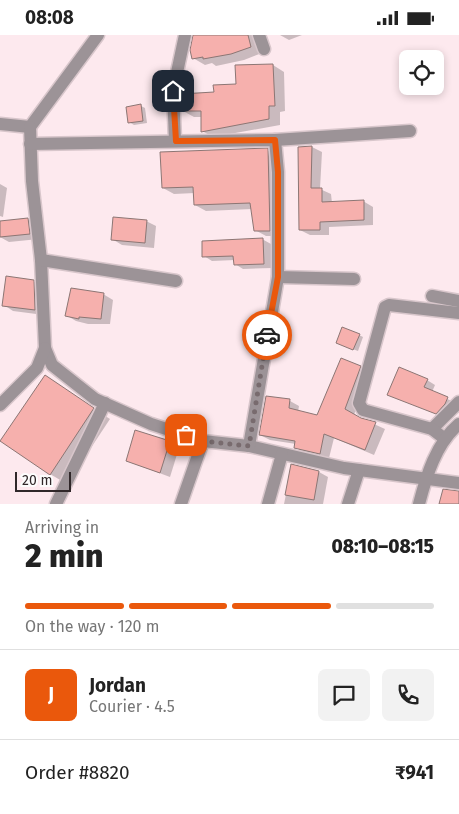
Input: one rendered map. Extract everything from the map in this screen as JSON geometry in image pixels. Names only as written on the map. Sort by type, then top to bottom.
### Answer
[{"type":"street","points":[[98,35],[30,127],[32,181],[41,260],[45,347],[52,365],[95,399],[151,424],[203,441],[249,446],[359,469],[459,483]]},
{"type":"street","points":[[176,141],[173,91],[185,35]]},
{"type":"street","points":[[259,35],[264,49]]},
{"type":"street","points":[[0,124],[30,127]]},
{"type":"street","points":[[30,144],[275,140],[410,131]]},
{"type":"street","points":[[249,446],[278,277],[278,172],[275,140]]},
{"type":"street","points":[[41,260],[176,281]]},
{"type":"street","points":[[278,277],[354,279]]},
{"type":"street","points":[[432,297],[459,301]]},
{"type":"street","points":[[445,439],[432,429],[363,410],[359,403],[385,307],[389,305],[459,313]]},
{"type":"street","points":[[0,405],[37,368],[45,347]]},
{"type":"street","points":[[432,429],[459,401]]},
{"type":"street","points":[[56,504],[105,403]]},
{"type":"street","points":[[420,504],[426,478],[445,439],[459,424]]},
{"type":"street","points":[[181,504],[203,441]]},
{"type":"street","points":[[268,504],[282,454]]},
{"type":"street","points":[[348,504],[359,469]]},
{"type":"building","points":[[193,35],[248,35],[251,47],[231,54],[192,59],[190,50]]},
{"type":"building","points":[[273,64],[275,106],[269,106],[269,119],[201,132],[201,111],[182,111],[181,94],[214,92],[213,85],[236,84],[235,65]]},
{"type":"building","points":[[141,104],[143,121],[128,123],[126,107]]},
{"type":"building","points":[[312,146],[311,188],[322,188],[322,202],[364,200],[364,220],[320,222],[320,230],[299,230],[298,147]]},
{"type":"building","points":[[268,148],[270,231],[254,231],[250,203],[194,205],[193,187],[162,188],[160,152]]},
{"type":"building","points":[[113,217],[147,220],[145,243],[111,240]]},
{"type":"building","points":[[28,218],[30,234],[0,237],[0,221]]},
{"type":"building","points":[[263,238],[264,264],[234,265],[233,256],[202,257],[202,241]]},
{"type":"building","points":[[6,276],[34,280],[35,310],[2,306]]},
{"type":"building","points":[[71,288],[104,293],[101,319],[79,317],[79,319],[65,316]]},
{"type":"building","points":[[342,327],[360,334],[353,350],[336,343]]},
{"type":"building","points":[[341,358],[361,366],[345,409],[361,418],[376,422],[365,450],[324,434],[320,454],[294,448],[295,441],[259,435],[266,396],[290,399],[289,408],[317,415]]},
{"type":"building","points":[[399,367],[428,379],[424,387],[448,397],[445,404],[436,414],[387,395]]},
{"type":"building","points":[[45,375],[94,408],[50,475],[0,441]]},
{"type":"building","points":[[135,430],[170,441],[160,473],[126,461]]},
{"type":"building","points":[[291,464],[319,471],[314,500],[285,495]]},
{"type":"building","points":[[443,489],[459,491],[459,504],[439,504]]},
{"type":"way so far","points":[[186,435],[203,441],[249,446],[267,335]]},
{"type":"route","points":[[173,91],[176,141],[275,140],[278,172],[278,277],[267,335]]}]
